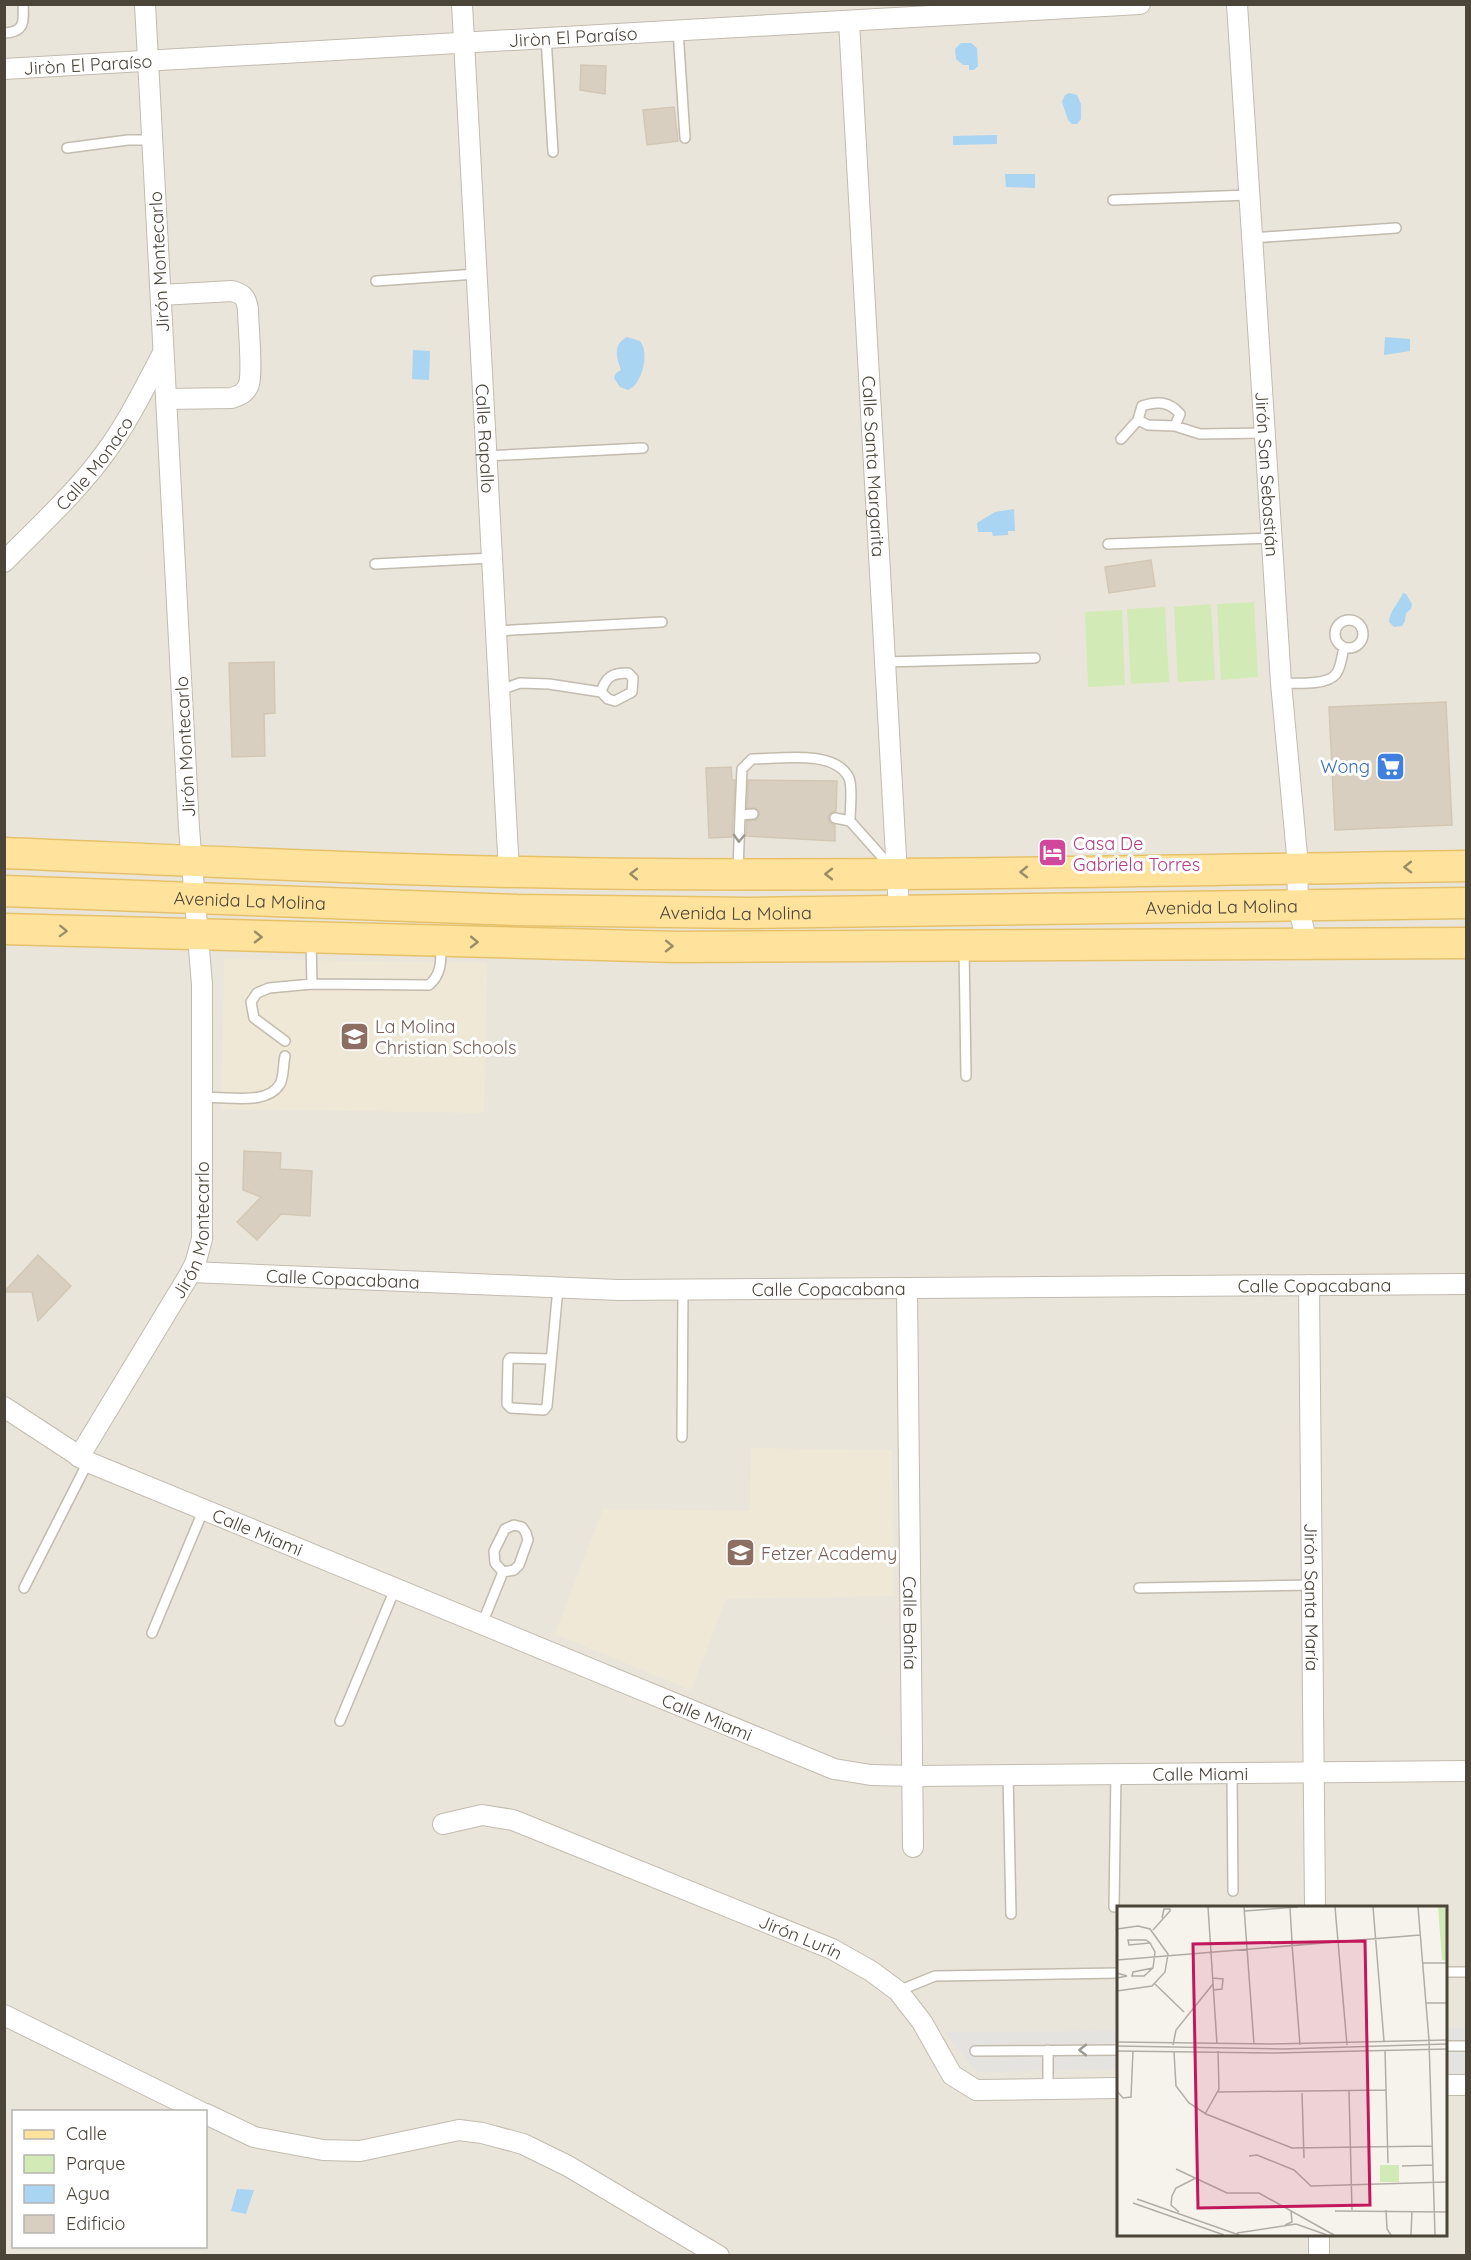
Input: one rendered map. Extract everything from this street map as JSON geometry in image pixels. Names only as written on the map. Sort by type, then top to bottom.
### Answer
[{"type":"main road","name":"Avenida La Molina","points":[[4,853],[509,872],[897,874],[1467,866]]},
{"type":"main road","name":"Avenida La Molina","points":[[4,891],[529,910],[749,913],[1463,901]]},
{"type":"main road","name":"Avenida La Molina","points":[[4,929],[677,946],[1467,943]]},
{"type":"street","name":"Jirón Montecarlo","points":[[83,1460],[191,1272],[202,1239],[201,985],[191,861],[145,4]]},
{"type":"street","name":"Calle Rapallo","points":[[462,4],[509,872]]},
{"type":"street","name":"Jiròn El Paraíso","points":[[4,69],[1140,4]]},
{"type":"street","name":"Jirón San Sebastián","points":[[1237,4],[1281,683],[1298,868],[1298,905],[1307,944]]},
{"type":"street","name":"Calle Santa Margarita","points":[[849,21],[899,910]]},
{"type":"street","points":[[161,295],[232,291],[241,293],[246,299],[248,309],[250,374],[249,386],[242,395],[232,398],[167,399]]},
{"type":"street","name":"Calle Monaco","points":[[4,562],[86,477],[104,455],[124,424],[163,351]]},
{"type":"street","name":"Calle Copacabana","points":[[191,1272],[558,1288],[682,1290],[1467,1284]]},
{"type":"street","name":"Jirón Santa María","points":[[1309,1285],[1315,1906]]},
{"type":"street","name":"Calle Bahía","points":[[907,1290],[913,1847]]},
{"type":"street","name":"Calle Miami","points":[[4,1407],[83,1460],[817,1764],[851,1773],[914,1776],[1467,1771]]},
{"type":"street","name":"Jirón Lurín","points":[[443,1824],[483,1815],[513,1820],[832,1949],[871,1971],[898,1991],[922,2022],[952,2075],[976,2090],[1117,2088]]},
{"type":"street","points":[[4,2015],[197,2110]]},
{"type":"street","points":[[1447,2085],[1467,2085]]},
{"type":"street","points":[[207,2114],[254,2137],[323,2150],[360,2151],[459,2130],[482,2133],[523,2144],[568,2166],[718,2256]]},
{"type":"street","points":[[1319,2236],[1319,2256]]},
{"type":"lane","points":[[4,33],[14,32],[21,28],[23,4]]},
{"type":"lane","points":[[678,30],[686,138]]},
{"type":"lane","points":[[546,37],[553,152]]},
{"type":"lane","points":[[67,148],[128,140],[153,140]]},
{"type":"lane","points":[[1113,200],[1249,195]]},
{"type":"lane","points":[[1252,238],[1396,228]]},
{"type":"lane","points":[[376,281],[476,274]]},
{"type":"lane","points":[[1121,439],[1138,420],[1142,406],[1154,402],[1172,405],[1180,414],[1175,426]]},
{"type":"lane","points":[[1138,420],[1148,425],[1175,426],[1200,434],[1265,434]]},
{"type":"lane","points":[[486,456],[643,448]]},
{"type":"lane","points":[[1108,544],[1272,538]]},
{"type":"lane","points":[[375,564],[492,558]]},
{"type":"lane","points":[[496,631],[662,622]]},
{"type":"lane","points":[[1281,683],[1313,683],[1330,680],[1337,674],[1344,647]]},
{"type":"lane","points":[[884,662],[1035,658]]},
{"type":"lane","points":[[499,691],[520,683],[549,684],[601,692]]},
{"type":"lane","points":[[738,874],[742,769],[752,759],[809,758],[828,760],[841,768],[850,780],[850,820],[897,874]]},
{"type":"lane","points":[[740,814],[753,814]]},
{"type":"lane","points":[[835,818],[850,820]]},
{"type":"lane","points":[[311,938],[312,984]]},
{"type":"lane","points":[[285,1041],[254,1018],[251,1002],[257,993],[269,988],[312,984],[429,985],[436,979],[441,962],[441,941]]},
{"type":"lane","points":[[963,946],[966,1076]]},
{"type":"lane","points":[[203,1098],[267,1096],[280,1084],[285,1056]]},
{"type":"lane","points":[[551,1359],[510,1358],[508,1361],[507,1404],[512,1408],[544,1410],[549,1400],[558,1288]]},
{"type":"lane","points":[[682,1290],[682,1437]]},
{"type":"lane","points":[[24,1588],[83,1460]]},
{"type":"lane","points":[[152,1633],[203,1511]]},
{"type":"lane","points":[[514,1525],[522,1527],[528,1540],[519,1564],[513,1570],[503,1572],[495,1563],[494,1551],[505,1529],[514,1525]]},
{"type":"lane","points":[[482,1624],[503,1572]]},
{"type":"lane","points":[[1139,1588],[1312,1585]]},
{"type":"lane","points":[[340,1721],[395,1589]]},
{"type":"lane","points":[[1233,1772],[1233,1891]]},
{"type":"lane","points":[[1114,1907],[1116,1773]]},
{"type":"lane","points":[[1008,1774],[1011,1914]]},
{"type":"lane","points":[[1447,1972],[1467,1972]]},
{"type":"lane","points":[[898,1991],[935,1976],[1117,1973]]},
{"type":"lane","points":[[1447,2046],[1467,2046]]},
{"type":"lane","points":[[1048,2050],[1048,2089]]},
{"type":"lane","points":[[975,2051],[1117,2050]]},
{"type":"shaded area","points":[[5,5],[1466,5],[1466,2255],[5,2256]]},
{"type":"shaded area","name":"La Molina Christian Schools","points":[[224,959],[487,963],[484,1113],[221,1109]]},
{"type":"shaded area","name":"Fetzer Academy","points":[[751,1448],[892,1450],[894,1596],[726,1599],[691,1690],[555,1634],[603,1509],[750,1511]]},
{"type":"shaded area","points":[[1447,2028],[1466,2028],[1466,2079],[1447,2079]]},
{"type":"shaded area","points":[[1117,2031],[1117,2070],[977,2072],[945,2032]]},
{"type":"green space","points":[[1254,602],[1258,677],[1221,680],[1217,604]]},
{"type":"green space","points":[[1211,604],[1215,680],[1178,682],[1174,607]]},
{"type":"green space","points":[[1165,607],[1169,682],[1131,684],[1127,609]]},
{"type":"green space","points":[[1122,610],[1125,685],[1088,687],[1085,612]]},
{"type":"water","points":[[961,43],[971,43],[977,48],[978,66],[974,70],[969,70],[969,65],[963,65],[956,59],[955,49]]},
{"type":"water","points":[[1069,93],[1077,95],[1081,104],[1081,119],[1077,124],[1072,124],[1068,120],[1062,102],[1065,95]]},
{"type":"water","points":[[997,135],[997,144],[953,145],[953,136]]},
{"type":"water","points":[[1005,174],[1035,174],[1035,188],[1006,187]]},
{"type":"water","points":[[627,337],[640,341],[644,353],[641,375],[633,387],[628,390],[620,387],[614,378],[621,370],[617,356],[619,343]]},
{"type":"water","points":[[1385,337],[1410,339],[1410,351],[1384,355]]},
{"type":"water","points":[[413,350],[430,351],[429,380],[412,379]]},
{"type":"water","points":[[1014,509],[1015,531],[1008,531],[1008,535],[993,536],[992,532],[978,532],[977,523],[995,512]]},
{"type":"water","points":[[1403,593],[1412,604],[1411,609],[1406,613],[1402,626],[1394,627],[1389,622],[1389,618]]},
{"type":"water","points":[[237,2189],[254,2190],[246,2214],[231,2211]]},
{"type":"building","points":[[581,65],[606,66],[605,94],[580,90]]},
{"type":"building","points":[[674,107],[678,141],[647,145],[643,110]]},
{"type":"building","points":[[1151,560],[1155,586],[1109,593],[1105,567]]},
{"type":"building","points":[[274,662],[275,713],[264,714],[265,756],[232,757],[229,663]]},
{"type":"building","name":"Wong","points":[[1446,702],[1452,825],[1335,830],[1329,707]]},
{"type":"building","points":[[731,767],[732,780],[735,780],[732,837],[709,838],[706,768]]},
{"type":"building","points":[[748,780],[837,781],[836,811],[830,813],[828,817],[830,823],[835,825],[835,841],[746,836],[747,821],[756,820],[760,814],[756,808],[747,808]]},
{"type":"building","points":[[244,1151],[281,1153],[280,1169],[312,1171],[310,1216],[281,1214],[257,1240],[237,1222],[261,1197],[243,1190]]},
{"type":"building","points":[[38,1255],[71,1286],[38,1321],[32,1292],[4,1292]]},
{"type":"place","name":"Wong","points":[[1391,766]]},
{"type":"place","name":"Casa De Gabriela Torres","points":[[1052,853]]},
{"type":"place","name":"La Molina Christian Schools","points":[[354,1036]]},
{"type":"place","name":"Fetzer Academy","points":[[740,1553]]}]
